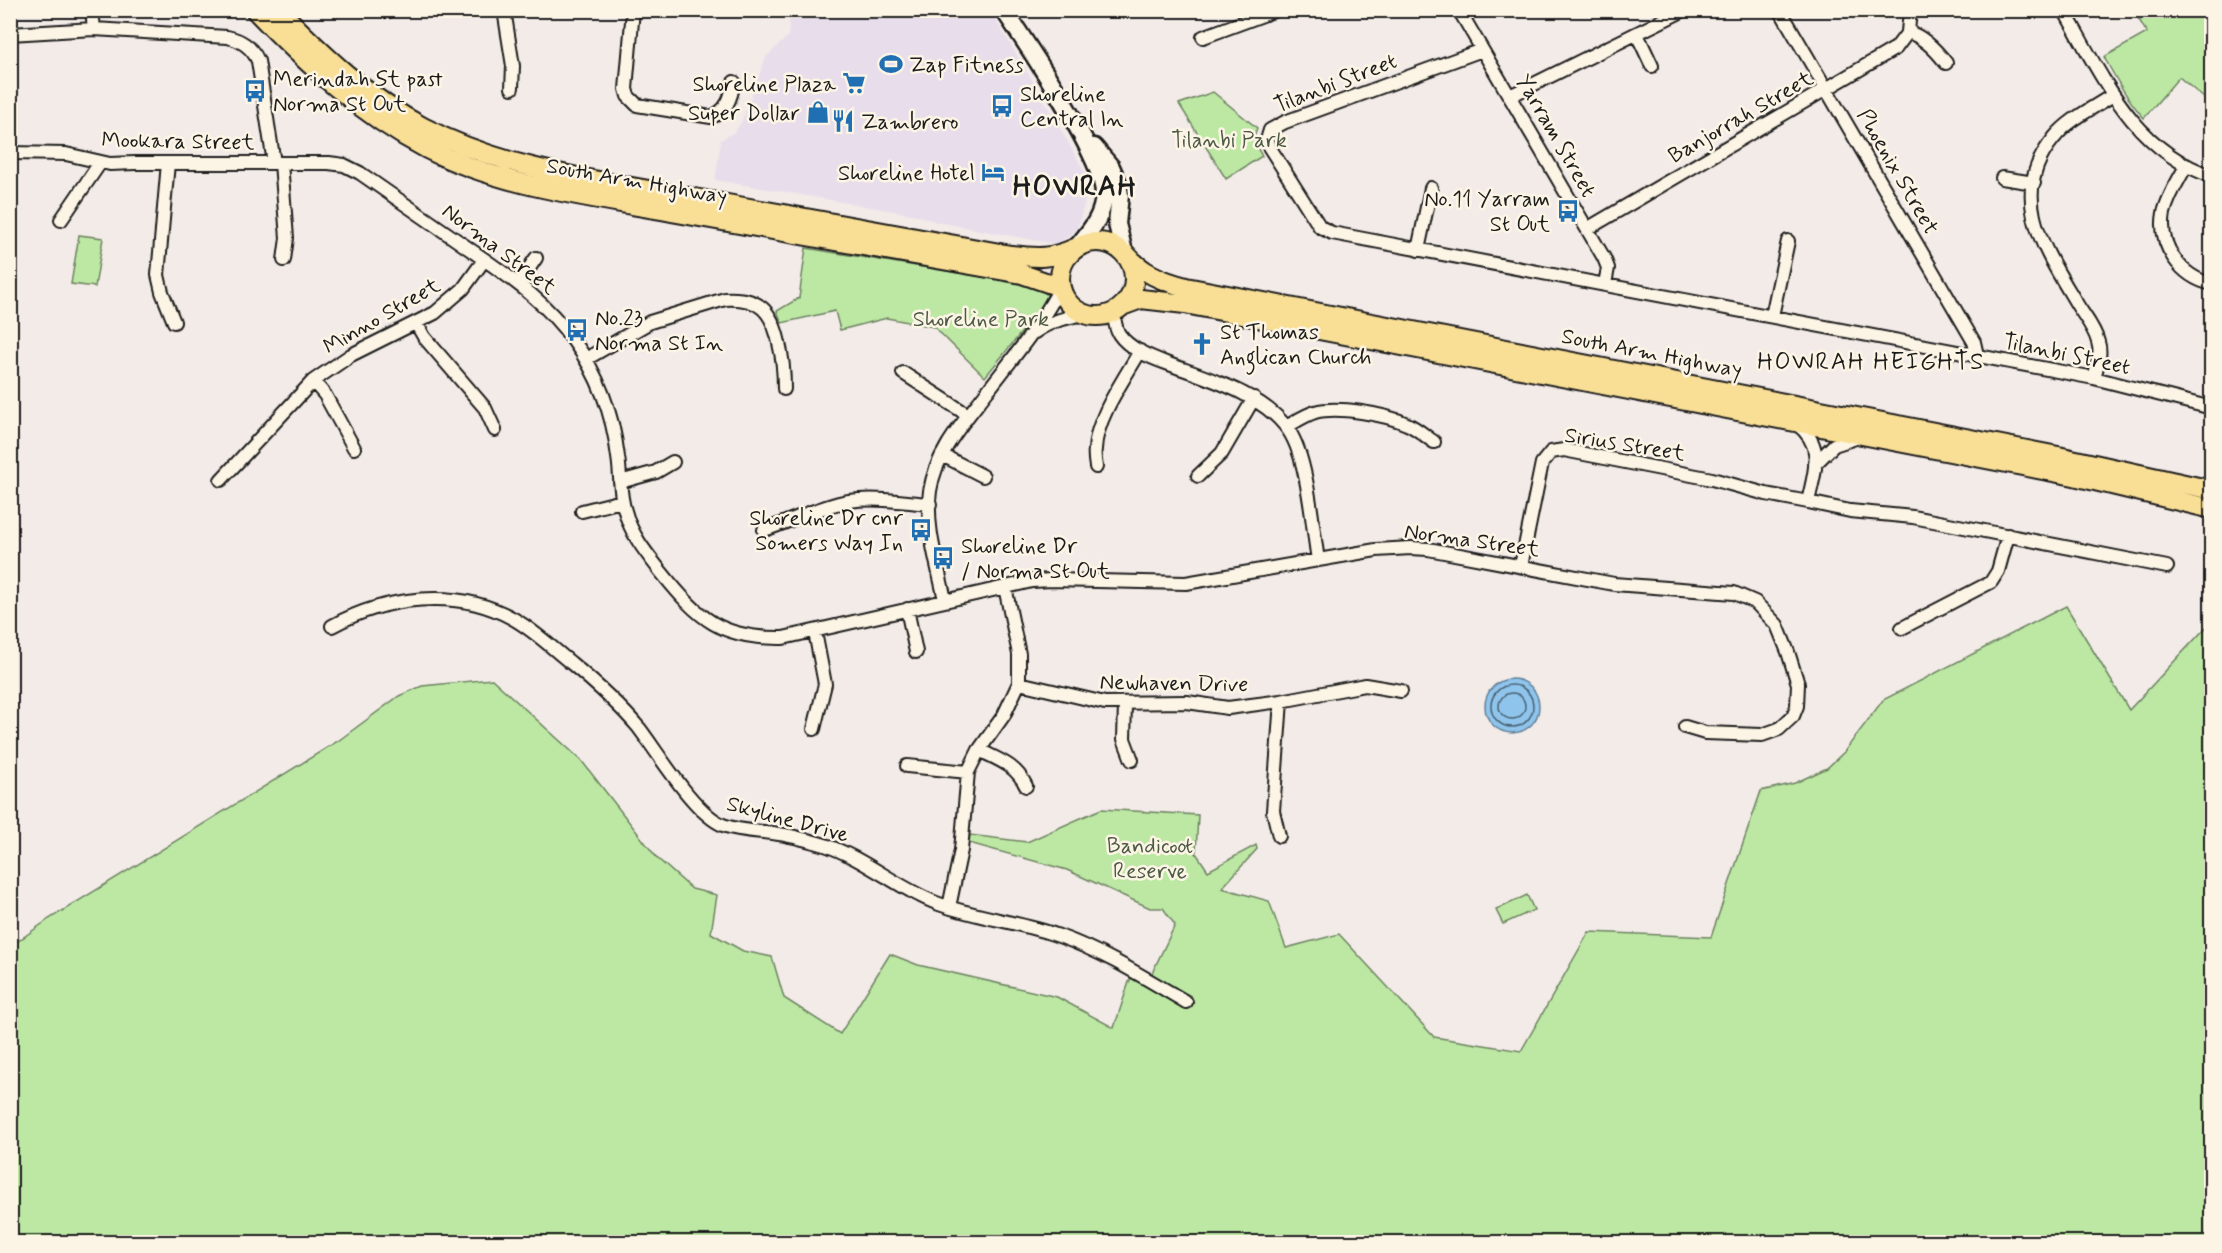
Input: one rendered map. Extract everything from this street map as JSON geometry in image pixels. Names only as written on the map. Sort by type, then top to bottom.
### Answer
[{"type":"main road","name":"South Arm Highway","points":[[255,10],[324,78],[371,115],[429,149],[493,175],[574,194],[1022,274],[1060,287]]},
{"type":"main road","name":"South Arm Highway","points":[[279,10],[339,69],[387,105],[438,134],[501,159],[565,175],[1011,255],[1052,257],[1076,248]]},
{"type":"main road","points":[[1006,12],[1081,133],[1101,175],[1104,198],[1098,219],[1062,270],[1060,287],[1068,303],[1083,314],[1097,316],[1118,309],[1129,295],[1132,282],[1131,268],[1117,224],[1120,195],[1116,176],[1081,133]]},
{"type":"main road","points":[[1076,248],[1093,240],[1103,241],[1125,253]]},
{"type":"main road","name":"South Arm Highway","points":[[1125,253],[1139,267],[1153,276],[1186,287],[2016,447],[2211,490]]},
{"type":"main road","name":"South Arm Highway","points":[[1118,309],[1132,301],[1152,299],[1185,304],[2096,481],[2211,509]]},
{"type":"street","points":[[92,10],[94,29]]},
{"type":"street","points":[[504,10],[513,66],[512,88]]},
{"type":"street","points":[[633,10],[626,89],[628,96],[637,105],[711,117],[728,105],[734,82]]},
{"type":"street","points":[[1203,37],[1276,10]]},
{"type":"street","name":"Yarram Street","points":[[1459,10],[1607,265],[1605,284]]},
{"type":"street","points":[[1510,96],[1684,10]]},
{"type":"street","name":"Phoenix Street","points":[[1780,10],[1974,342],[1977,355]]},
{"type":"street","points":[[1910,10],[1908,32],[1916,34],[1927,42],[1946,63]]},
{"type":"street","points":[[2064,10],[2129,118],[2148,139],[2186,166],[2211,176]]},
{"type":"street","points":[[10,34],[94,29],[227,37],[241,41],[250,48],[258,62],[277,163],[287,238],[284,260]]},
{"type":"street","name":"Banjorrah Street","points":[[1587,230],[1896,48],[1908,32]]},
{"type":"street","points":[[1637,34],[1652,66]]},
{"type":"street","name":"Tilanbi Street","points":[[1482,50],[1274,127],[1268,135],[1268,145],[1315,220],[1325,230],[1418,250],[2094,378],[2211,408]]},
{"type":"street","points":[[2094,378],[2099,359],[2098,341],[2039,236],[2033,213],[2034,183],[2042,157],[2054,137],[2113,94]]},
{"type":"street","name":"Mookara Street","points":[[10,153],[66,154],[110,164],[277,163]]},
{"type":"street","points":[[61,220],[100,163]]},
{"type":"street","points":[[168,163],[158,275],[174,322]]},
{"type":"street","name":"Norma Street","points":[[277,163],[329,163],[349,166],[519,283],[551,312],[586,359],[610,416],[618,451],[622,501],[631,528],[645,552],[683,599],[710,622],[732,633],[757,638],[783,638],[1032,581],[1186,583],[1376,550],[1411,548],[1614,584],[1734,593],[1755,602],[1777,625],[1783,637],[1798,684],[1797,705],[1793,716],[1779,729],[1762,735],[1705,733],[1685,727]]},
{"type":"street","points":[[2186,166],[2167,204],[2164,214],[2164,235],[2177,264],[2196,279],[2211,284]]},
{"type":"street","points":[[2002,178],[2034,183]]},
{"type":"street","points":[[1418,250],[1431,188]]},
{"type":"street","points":[[1772,316],[1788,241]]},
{"type":"street","points":[[519,283],[536,258]]},
{"type":"street","name":"Minno Street","points":[[221,480],[313,381],[351,355],[435,313],[456,297],[484,260]]},
{"type":"street","points":[[945,600],[933,542],[930,504],[934,474],[950,440],[1047,312],[1060,287]]},
{"type":"street","points":[[586,359],[650,322],[724,299],[733,299],[757,305],[772,319],[784,368],[784,389]]},
{"type":"street","points":[[1118,309],[1120,336],[1140,351],[1254,398],[1271,410],[1286,427],[1300,458],[1318,560]]},
{"type":"street","points":[[1028,337],[1045,325],[1083,314]]},
{"type":"street","points":[[416,323],[424,337],[485,408],[495,430]]},
{"type":"street","points":[[1096,467],[1097,434],[1140,351]]},
{"type":"street","points":[[903,373],[968,415]]},
{"type":"street","points":[[313,381],[325,395],[354,448]]},
{"type":"street","points":[[1198,476],[1222,453],[1254,398]]},
{"type":"street","points":[[1286,427],[1317,412],[1349,411],[1405,423],[1434,442]]},
{"type":"street","points":[[1793,422],[1808,433],[1812,439],[1815,464],[1808,502]]},
{"type":"street","points":[[1815,464],[1834,445],[1865,436]]},
{"type":"street","name":"Sirius Street","points":[[1521,566],[1540,471],[1546,456],[1558,450],[1712,478],[1766,494],[1850,511],[1913,517],[2167,567]]},
{"type":"street","points":[[942,456],[983,476]]},
{"type":"street","points":[[620,482],[656,472],[674,462]]},
{"type":"street","points":[[764,530],[822,508],[847,502],[871,500],[930,504]]},
{"type":"street","points":[[582,511],[622,501]]},
{"type":"street","points":[[1902,628],[1991,582],[1998,571],[2008,535]]},
{"type":"street","points":[[949,907],[961,850],[968,772],[979,750],[1004,715],[1019,682],[1018,646],[1005,587]]},
{"type":"street","name":"Skyline Drive","points":[[332,627],[370,608],[425,599],[476,604],[510,617],[544,641],[617,704],[696,802],[714,820],[740,830],[788,836],[825,845],[870,866],[928,900],[1061,937],[1119,963],[1186,1002]]},
{"type":"street","points":[[907,609],[916,652]]},
{"type":"street","points":[[814,729],[825,684],[815,632]]},
{"type":"street","name":"Newhaven Drive","points":[[1019,682],[1086,700],[1125,705],[1187,702],[1228,708],[1365,686],[1401,692]]},
{"type":"street","points":[[1279,836],[1274,811],[1281,701]]},
{"type":"street","points":[[1125,705],[1124,739],[1132,760]]},
{"type":"street","points":[[979,750],[1008,764],[1021,776],[1026,786]]},
{"type":"street","points":[[907,766],[968,772]]},
{"type":"shaded area","points":[[790,11],[990,11],[1090,181],[1077,229],[1070,236],[1055,244],[937,222],[916,215],[715,180],[721,140],[734,132],[741,123],[766,57],[788,36]]},
{"type":"green space","points":[[2134,11],[2211,11],[2211,104],[2179,77],[2144,118],[2138,111],[2122,89],[2104,57],[2147,33]]},
{"type":"green space","name":"Tilanbi Park","points":[[1213,92],[1257,128],[1254,139],[1262,156],[1226,179],[1179,104]]},
{"type":"green space","points":[[79,235],[103,238],[95,287],[71,284]]},
{"type":"green space","name":"Shoreline Park","points":[[806,248],[1014,282],[1041,289],[1047,295],[1044,305],[985,377],[934,327],[887,318],[840,330],[835,311],[782,323],[777,311],[799,298]]},
{"type":"green space","name":"Bandicoot Reserve","points":[[2066,606],[2129,710],[2211,622],[2211,1242],[11,1242],[10,947],[49,919],[338,741],[399,696],[422,686],[492,679],[581,760],[657,858],[692,889],[717,895],[711,933],[743,951],[772,957],[784,998],[840,1034],[890,954],[918,965],[1057,997],[1114,1028],[1130,979],[1151,975],[1175,925],[1163,908],[1150,908],[1067,870],[969,843],[970,835],[1027,842],[1101,809],[1198,815],[1196,853],[1208,871],[1256,845],[1257,849],[1222,888],[1269,901],[1286,948],[1339,934],[1434,1037],[1521,1051],[1589,932],[1711,937],[1761,791],[1795,783],[1827,768],[1844,752],[1883,700]]},
{"type":"green space","points":[[1527,895],[1534,910],[1503,924],[1496,910]]},
{"type":"water","points":[[1507,679],[1517,679],[1527,683],[1535,691],[1539,706],[1535,721],[1527,729],[1517,733],[1507,733],[1497,729],[1489,721],[1485,711],[1485,701],[1489,691],[1497,683]]},
{"type":"place","name":"Zap Fitness","points":[[891,64]]},
{"type":"place","name":"Shoreline Plaza","points":[[854,83]]},
{"type":"place","name":"Merindah St past Norma St Out","points":[[255,91]]},
{"type":"place","name":"Shoreline Central In","points":[[1002,106]]},
{"type":"place","name":"Super Dollar","points":[[818,112]]},
{"type":"place","name":"Zambrero","points":[[843,121]]},
{"type":"place","name":"Shoreline Hotel","points":[[993,172]]},
{"type":"place","name":"No.11 Yarram St Out","points":[[1568,211]]},
{"type":"place","name":"No.23 Norma St In","points":[[577,330]]},
{"type":"place","name":"St Thomas Anglican Church","points":[[1202,344]]},
{"type":"place","name":"Shoreline Dr cnr Somers Way In","points":[[921,530]]},
{"type":"place","name":"Shoreline Dr / Norma St Out","points":[[943,558]]},
{"type":"district","name":"HOWRAH","points":[[1075,185]]},
{"type":"district","name":"HOWRAH HEIGHTS","points":[[1871,361]]}]
